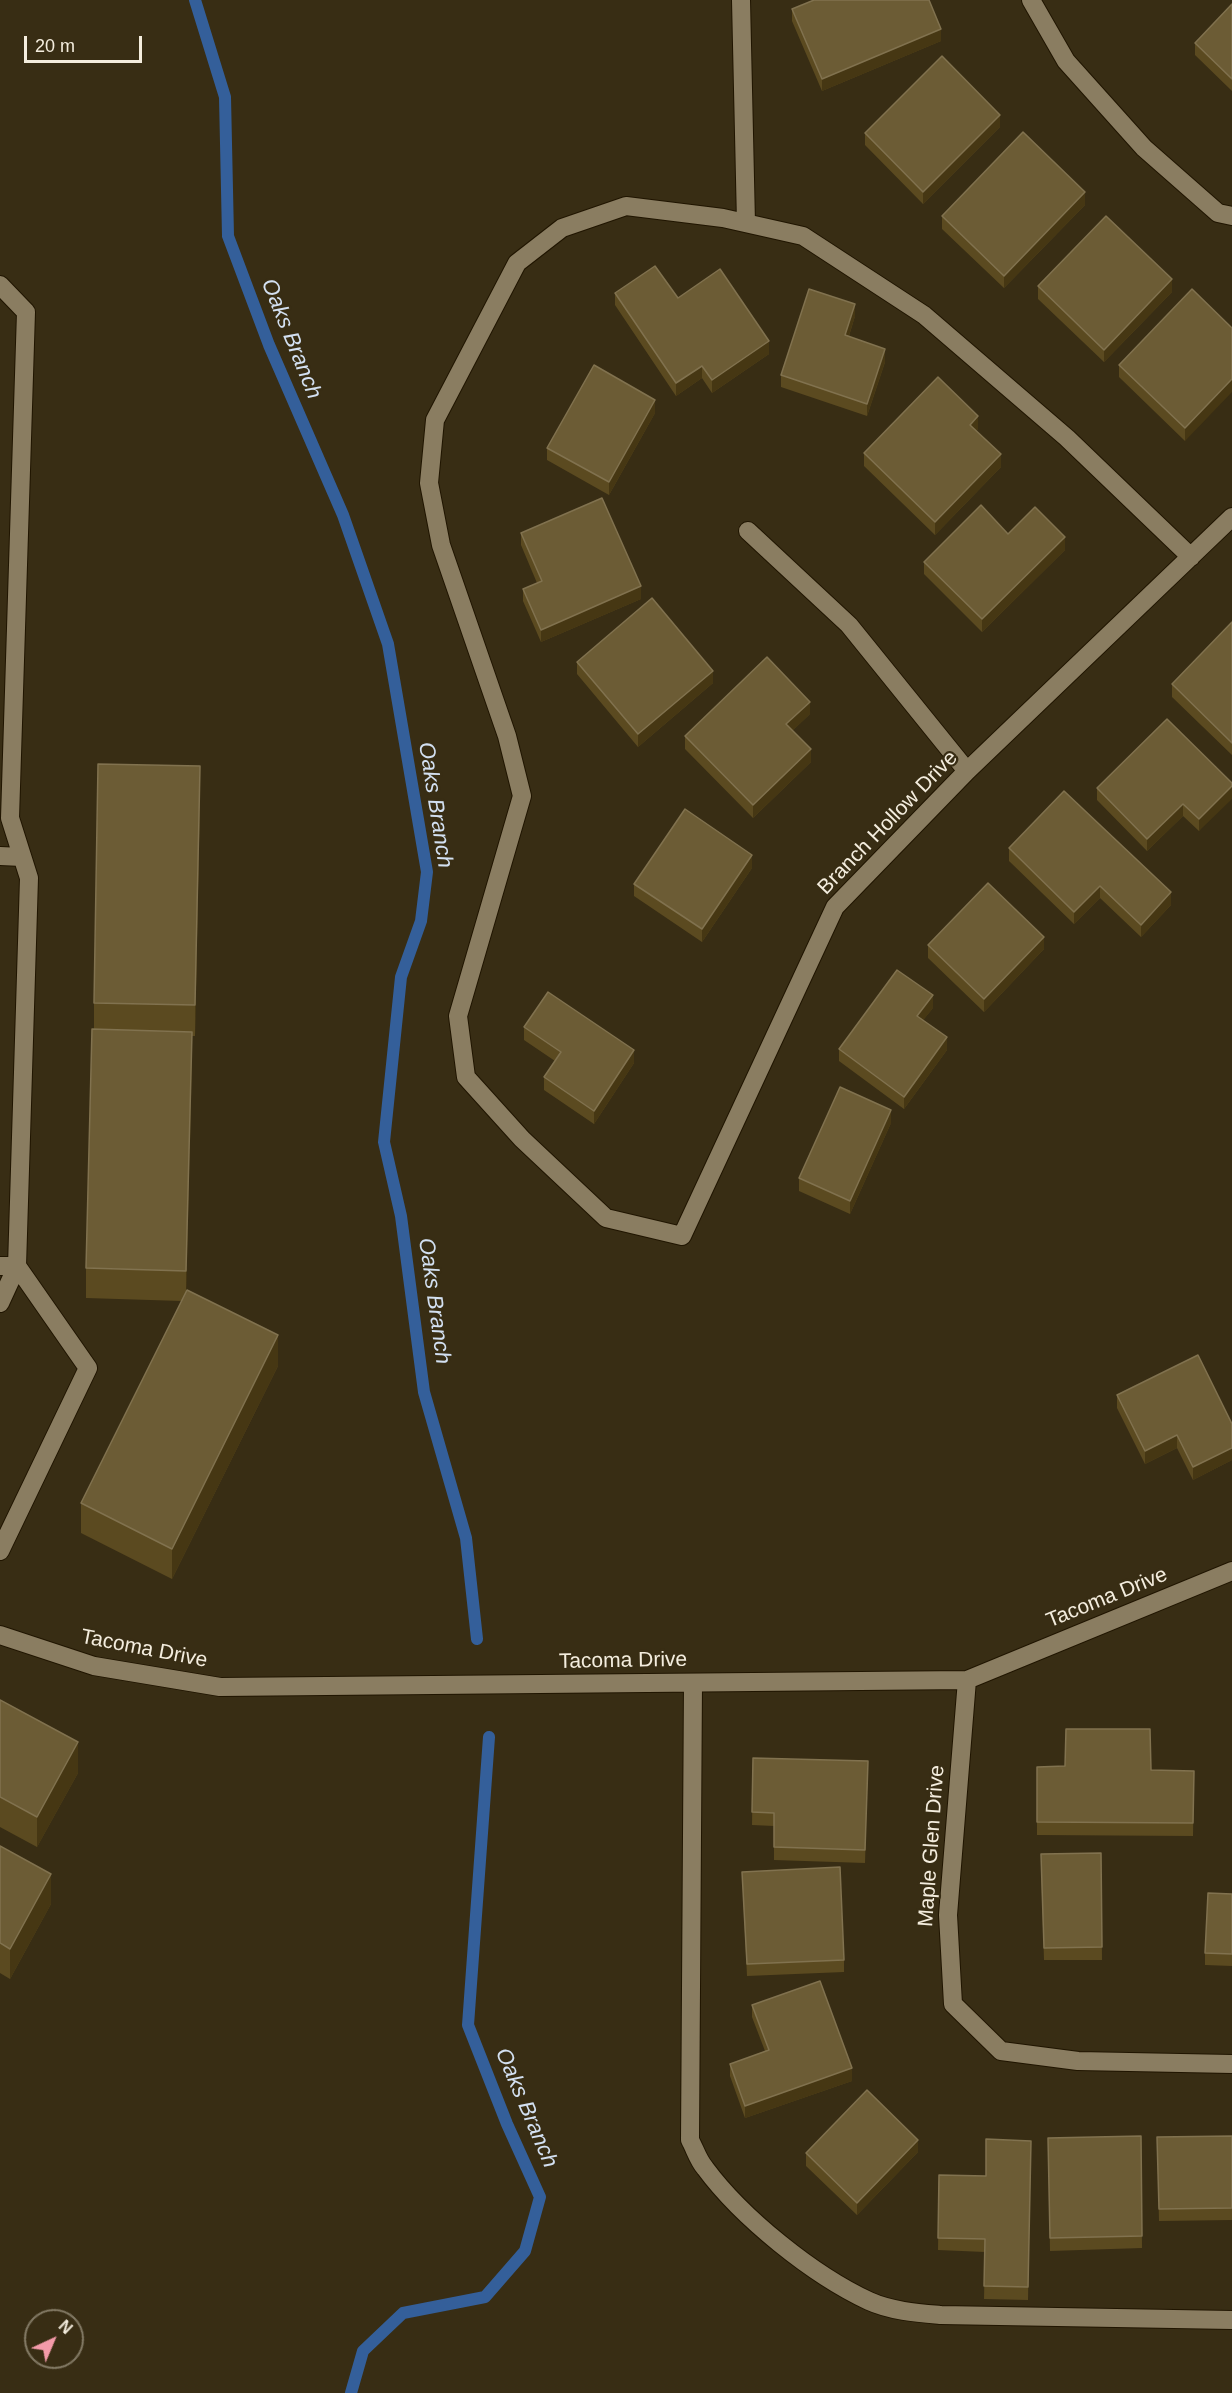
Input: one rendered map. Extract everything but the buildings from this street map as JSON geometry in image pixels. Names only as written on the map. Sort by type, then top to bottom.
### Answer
[{"type":"street","points":[[741,0],[746,223],[803,236],[924,315],[1067,438],[1191,556]]},
{"type":"street","points":[[1031,0],[1066,61],[1144,148],[1218,213],[1232,216]]},
{"type":"street","name":"Branch Hollow Drive","points":[[746,223],[626,206],[562,228],[517,263],[435,420],[429,483],[441,545],[507,736],[522,795],[458,1016],[466,1077],[522,1139],[606,1218],[682,1236],[835,907],[967,771],[1232,517]]},
{"type":"street","points":[[0,285],[26,312],[10,818],[29,878],[8,1266],[0,1303]]},
{"type":"street","points":[[748,531],[849,625],[967,771]]},
{"type":"street","points":[[0,856],[22,857]]},
{"type":"street","points":[[0,1551],[88,1368],[8,1266]]},
{"type":"street","name":"Tacoma Drive","points":[[0,1635],[94,1666],[220,1687],[967,1680],[1232,1571]]},
{"type":"street","name":"Maple Glen Drive","points":[[967,1680],[948,1915],[953,2004],[1001,2051],[1078,2061],[1232,2064]]},
{"type":"street","points":[[693,1683],[690,2140],[710,2174],[772,2236],[828,2278],[870,2302],[899,2310],[942,2315],[1232,2320]]},
{"type":"waterway","name":"Oaks Branch","points":[[195,0],[225,97],[228,236],[269,345],[343,515],[388,644],[427,872],[421,921],[401,977],[384,1142],[401,1216],[424,1392],[466,1538],[477,1639]]},
{"type":"waterway","name":"Oaks Branch","points":[[351,2393],[363,2351],[403,2313],[485,2297],[525,2251],[540,2197],[507,2124],[468,2025],[489,1737]]}]
